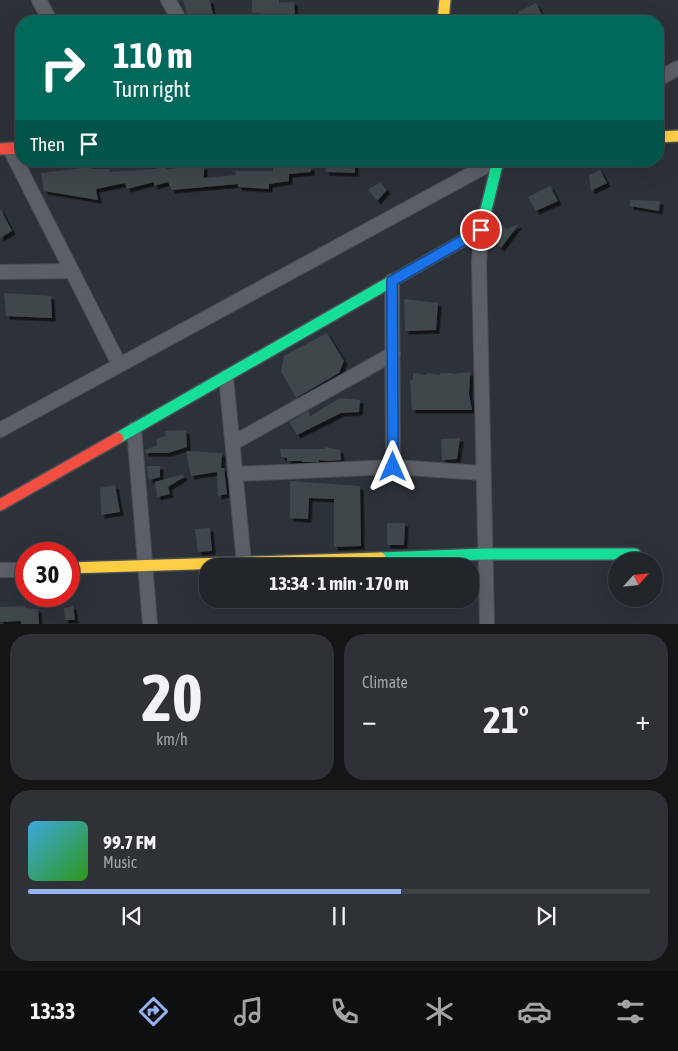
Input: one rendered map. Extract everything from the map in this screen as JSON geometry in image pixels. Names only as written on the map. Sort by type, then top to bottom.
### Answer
[{"type":"street","points":[[39,0],[47,15]]},
{"type":"street","points":[[168,0],[177,15]]},
{"type":"street","points":[[444,15],[445,0]]},
{"type":"street","points":[[664,76],[678,68]]},
{"type":"street","points":[[664,137],[678,136]]},
{"type":"street","points":[[19,167],[119,364]]},
{"type":"street","points":[[0,430],[486,167]]},
{"type":"street","points":[[487,624],[479,263],[481,230],[496,167]]},
{"type":"street","points":[[0,506],[481,230]]},
{"type":"street","points":[[0,272],[72,271]]},
{"type":"street","points":[[392,281],[393,467]]},
{"type":"street","points":[[233,443],[392,354]]},
{"type":"street","points":[[226,377],[243,558]]},
{"type":"street","points":[[134,429],[150,624]]},
{"type":"street","points":[[235,474],[393,467],[483,473]]},
{"type":"street","points":[[378,558],[485,554],[608,554]]},
{"type":"street","points":[[80,568],[199,564]]},
{"type":"street","points":[[0,570],[15,570]]},
{"type":"building","points":[[183,0],[210,0],[213,15],[187,15]]},
{"type":"building","points":[[252,0],[279,0],[279,3],[294,2],[295,15],[252,13]]},
{"type":"building","points":[[536,3],[542,15],[520,15],[518,12]]},
{"type":"building","points":[[91,167],[92,169],[109,169],[110,172],[160,167],[166,167],[167,169],[204,167],[204,178],[236,175],[235,171],[273,171],[273,167],[311,167],[311,172],[289,174],[289,181],[269,184],[269,189],[238,187],[238,184],[172,190],[168,182],[154,186],[154,182],[127,189],[125,183],[96,189],[98,200],[44,191],[41,173]]},
{"type":"building","points":[[325,167],[355,167],[355,173],[326,172]]},
{"type":"building","points":[[600,170],[607,183],[591,191],[589,175]]},
{"type":"building","points":[[380,182],[387,190],[377,201],[368,190]]},
{"type":"building","points":[[550,186],[558,201],[536,211],[528,197]]},
{"type":"building","points":[[630,200],[660,201],[659,211],[630,206]]},
{"type":"building","points":[[0,208],[12,231],[0,238]]},
{"type":"building","points":[[519,224],[501,248],[494,242],[503,225],[506,229]]},
{"type":"building","points":[[4,293],[51,296],[52,318],[6,316]]},
{"type":"building","points":[[404,299],[438,303],[436,330],[405,331]]},
{"type":"building","points":[[327,333],[344,361],[339,373],[296,398],[281,371],[284,356]]},
{"type":"building","points":[[470,372],[469,394],[472,410],[412,410],[410,380],[413,380],[413,373],[440,375],[440,373]]},
{"type":"building","points":[[340,398],[360,400],[359,412],[341,413],[297,435],[289,422],[308,411],[310,416]]},
{"type":"building","points":[[186,430],[187,447],[168,453],[145,453],[145,450],[157,445],[156,439],[166,436],[165,431]]},
{"type":"building","points":[[460,438],[457,459],[442,460],[441,439]]},
{"type":"building","points":[[325,447],[340,450],[341,460],[302,462],[287,461],[287,458],[281,457],[280,449],[325,449]]},
{"type":"building","points":[[186,451],[222,453],[221,468],[224,468],[227,494],[218,496],[217,472],[191,476]]},
{"type":"building","points":[[147,466],[160,466],[160,477],[149,480]]},
{"type":"building","points":[[183,474],[184,477],[168,487],[170,494],[157,497],[155,482]]},
{"type":"building","points":[[290,481],[360,486],[361,546],[334,547],[334,499],[309,498],[308,519],[290,518]]},
{"type":"building","points":[[115,485],[120,512],[101,515],[100,488]]},
{"type":"building","points":[[387,523],[405,523],[404,545],[387,545]]},
{"type":"building","points":[[210,528],[212,551],[198,552],[195,529]]},
{"type":"building","points":[[0,607],[38,609],[39,624],[21,624],[21,621],[0,622]]},
{"type":"building","points":[[73,607],[75,620],[65,620],[64,608]]},
{"type":"traffic: fast","points":[[118,438],[481,230],[497,167]]},
{"type":"traffic: fast","points":[[380,558],[485,554],[608,554]]},
{"type":"traffic: slow","points":[[444,15],[445,0]]},
{"type":"traffic: slow","points":[[664,137],[678,136]]},
{"type":"traffic: slow","points":[[80,568],[199,564]]},
{"type":"traffic: jam","points":[[0,149],[15,148]]},
{"type":"traffic: jam","points":[[0,505],[118,438]]},
{"type":"route","points":[[393,467],[392,281],[481,230]]}]
